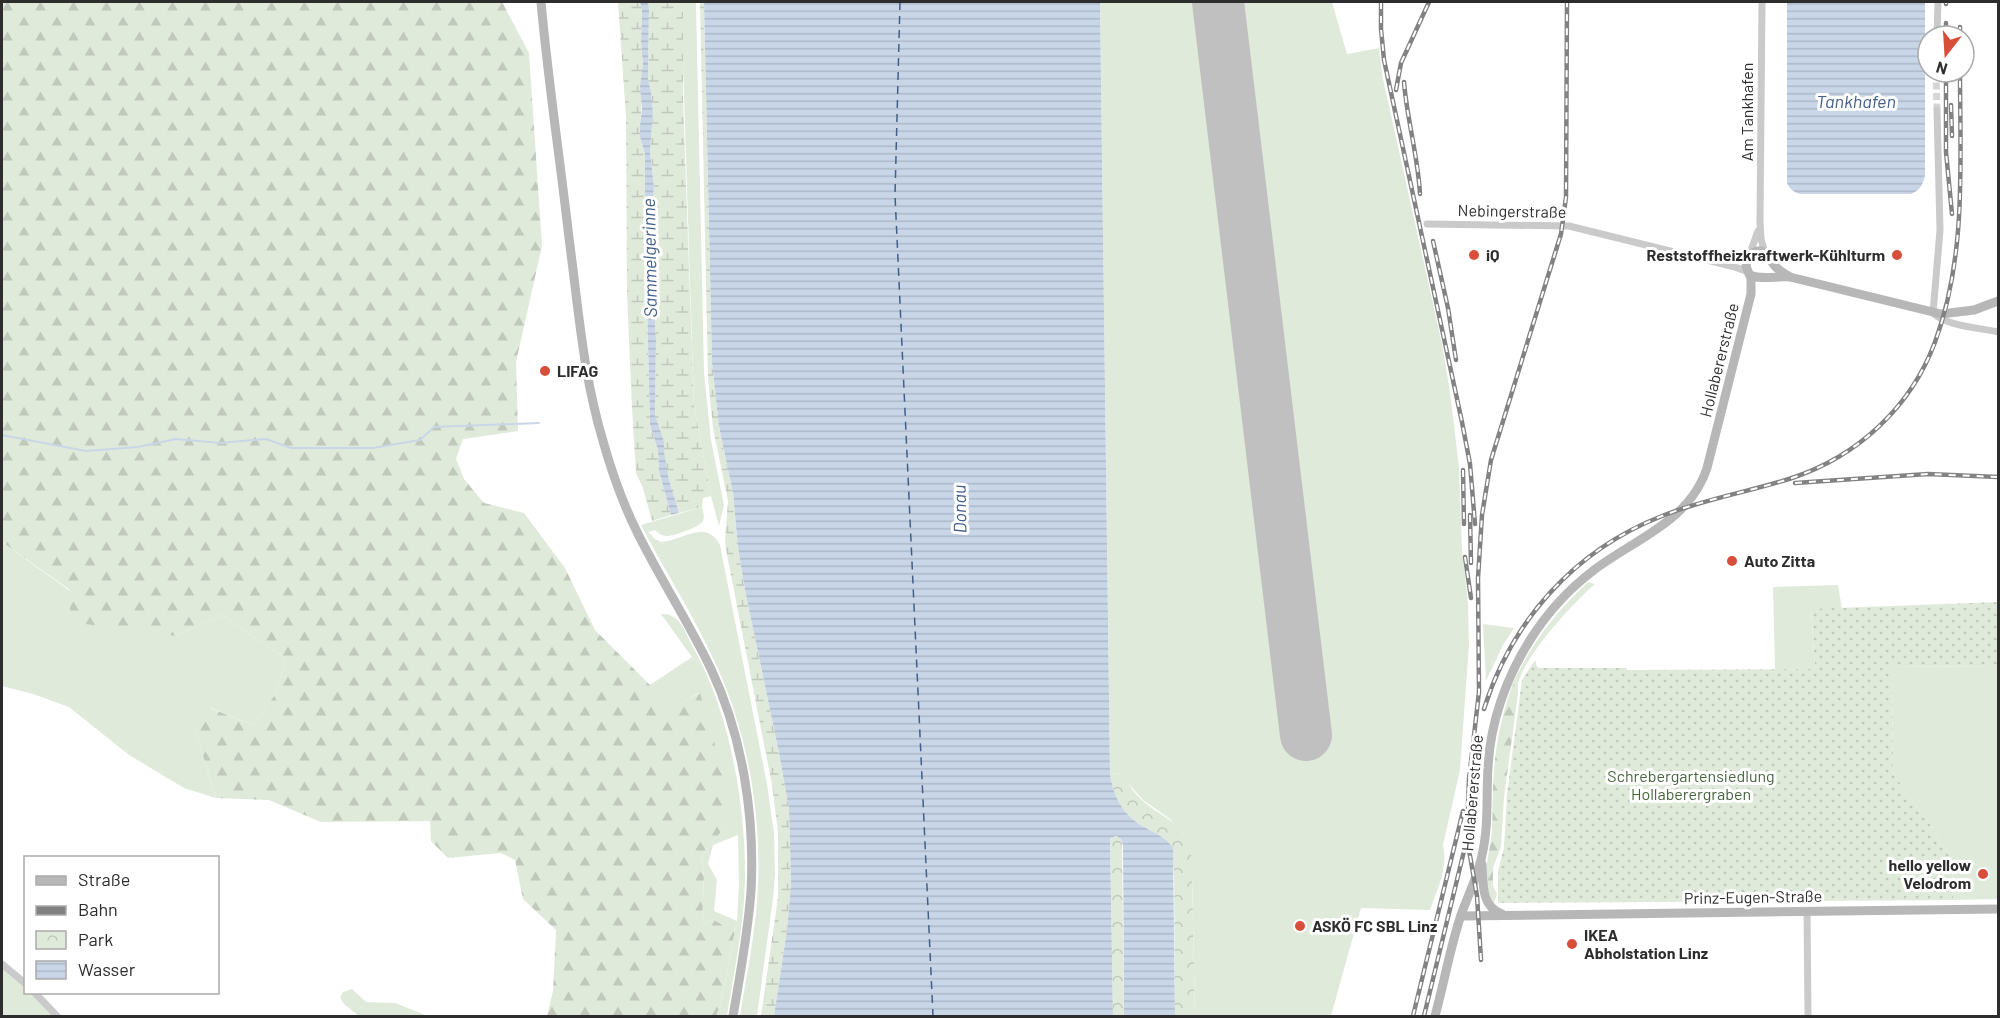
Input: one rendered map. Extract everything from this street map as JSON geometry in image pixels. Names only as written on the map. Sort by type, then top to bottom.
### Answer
[{"type":"street","points":[[540,2],[580,323],[601,437],[619,491],[633,523],[712,673],[727,711],[742,770],[750,829],[751,883],[747,927],[733,1017]]},
{"type":"street","name":"Am Tankhafen","points":[[1762,2],[1760,222],[1765,253]]},
{"type":"street","points":[[1937,24],[1938,2]]},
{"type":"street","points":[[1933,313],[1940,230],[1937,110]]},
{"type":"street","name":"Am Tankhafen","points":[[1748,258],[1760,222]]},
{"type":"street","name":"Nebingerstraße","points":[[1427,224],[1569,226],[1735,267],[1749,273]]},
{"type":"street","points":[[1735,267],[1740,266],[1757,251],[1765,253],[1770,256],[1772,263],[1771,271],[1763,277]]},
{"type":"street","points":[[1748,258],[1746,266],[1749,273],[1763,277],[1790,278],[1933,313],[1944,314],[1974,310],[1998,301]]},
{"type":"street","points":[[1772,263],[1790,278]]},
{"type":"street","name":"Hollabererstraße","points":[[1749,273],[1751,294]]},
{"type":"street","name":"Hollabererstraße","points":[[1435,1017],[1461,916],[1482,856],[1486,830],[1491,743],[1497,715],[1511,676],[1524,650],[1542,623],[1572,589],[1606,561],[1666,524],[1696,490],[1707,468],[1751,294],[1755,283],[1763,277]]},
{"type":"street","points":[[1933,313],[1951,322],[1998,332]]},
{"type":"street","points":[[1482,856],[1486,902],[1494,911],[1508,916]]},
{"type":"street","name":"Prinz-Eugen-Straße","points":[[1461,916],[1998,909]]},
{"type":"street","points":[[1807,912],[1808,1017]]},
{"type":"street","points":[[2,964],[24,982]]},
{"type":"street","points":[[35,994],[57,1017]]},
{"type":"green space","points":[[2,2],[502,2],[529,53],[542,246],[516,362],[518,431],[463,439],[456,459],[464,479],[484,503],[524,513],[565,568],[595,630],[650,685],[663,712],[700,693],[726,783],[726,825],[701,858],[704,875],[702,925],[712,919],[723,925],[736,925],[721,1003],[716,1016],[547,1016],[553,991],[556,930],[523,899],[515,860],[501,853],[448,858],[431,841],[430,821],[321,822],[269,800],[216,798],[195,730],[210,708],[253,725],[274,696],[286,659],[222,615],[176,636],[70,622],[70,590],[2,542]]},
{"type":"green space","points":[[618,2],[640,2],[642,11],[643,65],[640,137],[645,154],[650,425],[658,450],[659,471],[671,515],[652,521],[643,488],[636,473],[627,294],[626,117]]},
{"type":"green space","points":[[648,2],[681,2],[683,5],[683,98],[694,406],[711,496],[703,498],[702,507],[679,513],[655,415],[656,338],[652,274],[654,243],[651,222],[654,187],[650,151],[653,112],[648,80]]},
{"type":"green space","points":[[681,2],[696,2],[704,373],[711,440],[724,505],[719,526],[694,406]]},
{"type":"green space","points":[[700,2],[704,2],[712,362],[719,427],[733,493],[745,590],[789,809],[791,883],[787,930],[774,1016],[761,1016],[778,897],[778,832],[772,785],[726,550],[728,501],[713,428],[708,378]]},
{"type":"green space","points":[[1100,2],[1332,2],[1347,54],[1379,48],[1383,79],[1442,344],[1450,392],[1459,467],[1469,645],[1460,770],[1443,845],[1443,870],[1436,894],[1430,910],[1361,908],[1331,1016],[1195,1016],[1190,850],[1183,833],[1170,819],[1143,800],[1122,773],[1110,774]]},
{"type":"green space","points":[[702,507],[703,521],[692,528],[667,536],[655,530],[648,532],[661,542],[694,533],[708,533],[720,545],[767,784],[774,833],[773,898],[757,1016],[740,1016],[758,886],[755,803],[745,748],[718,669],[691,614],[641,525]]},
{"type":"green space","points":[[2,542],[70,591],[176,636],[222,615],[286,659],[274,696],[253,725],[211,708],[195,730],[216,798],[184,788],[129,755],[69,707],[2,686]]},
{"type":"green space","points":[[1588,582],[1595,584],[1562,617],[1540,644],[1530,658],[1518,683],[1514,681],[1546,628]]},
{"type":"green space","points":[[1838,585],[1842,609],[1811,610],[1815,669],[1775,670],[1773,587]]},
{"type":"green space","name":"Schrebergartensiedlung Hollaberergraben","points":[[1998,602],[1998,666],[1892,667],[1893,772],[1952,857],[1953,900],[1498,903],[1498,871],[1504,848],[1507,794],[1522,680],[1535,660],[1537,667],[1540,668],[1815,669],[1811,609]]},
{"type":"green space","points":[[661,614],[673,617],[682,625],[706,673],[726,730],[739,791],[745,852],[745,881],[743,915],[727,1016],[716,1016],[721,1003],[736,925],[723,925],[712,919],[702,925],[704,875],[701,858],[726,825],[699,693],[663,713],[650,685],[692,657]],"holes":[[[738,835],[737,921],[714,911],[717,880],[708,864],[713,845]]]},
{"type":"green space","points":[[1483,624],[1514,628],[1486,681]]},
{"type":"green space","points":[[1998,666],[1998,899],[1953,900],[1952,857],[1893,772],[1892,667]]},
{"type":"green space","points":[[1514,681],[1518,683],[1518,694],[1504,797],[1501,847],[1493,868],[1493,886],[1497,894],[1494,903],[1486,877],[1492,831],[1495,759],[1501,725]]},
{"type":"green space","points":[[1122,773],[1141,799],[1180,829],[1190,848],[1195,1016],[1175,1016],[1174,872],[1170,844],[1131,818],[1121,806],[1110,774]]},
{"type":"green space","points":[[1113,836],[1119,837],[1122,841],[1124,1016],[1113,1016],[1110,841]]},
{"type":"green space","points":[[2,961],[24,980],[24,994],[39,994],[61,1016],[2,1016]]},
{"type":"green space","points":[[352,989],[366,1002],[395,1003],[428,1016],[359,1016],[344,1004],[340,997],[343,992]]},
{"type":"water","name":"Sammelgerinne","points":[[640,2],[648,2],[649,10],[648,80],[653,112],[650,151],[654,187],[651,222],[654,243],[652,274],[656,338],[655,415],[664,442],[669,480],[679,513],[671,515],[659,471],[658,450],[650,425],[645,154],[640,137],[642,109],[640,86],[643,65]]},
{"type":"water","name":"Donau","points":[[704,2],[1100,2],[1110,774],[1117,798],[1131,818],[1164,838],[1173,848],[1175,1016],[1124,1016],[1123,845],[1121,839],[1116,836],[1110,841],[1113,1016],[774,1016],[787,930],[791,883],[789,809],[745,590],[733,493],[719,427],[712,362]]},
{"type":"water","name":"Tankhafen","points":[[1787,2],[1925,2],[1925,24],[1916,24],[1916,84],[1925,84],[1925,175],[1917,191],[1911,194],[1800,194],[1787,183]]},
{"type":"waterway","points":[[2,435],[86,451],[138,447],[176,439],[220,443],[266,439],[291,448],[373,448],[420,440],[434,427],[539,423]]},
{"type":"ferry route","points":[[900,2],[895,195],[933,1016]]},
{"type":"runway","points":[[1218,2],[1306,735]]},
{"type":"tunnel","points":[[1936,84],[1937,110]]},
{"type":"railway","points":[[1381,2],[1384,60],[1462,422],[1470,464],[1475,524]]},
{"type":"railway","points":[[1396,90],[1401,63],[1429,2]]},
{"type":"railway","points":[[1481,960],[1477,896],[1469,850],[1468,805],[1479,692],[1478,578],[1482,515],[1491,460],[1561,234],[1566,197],[1567,2]]},
{"type":"railway","points":[[1404,82],[1420,194]]},
{"type":"railway","points":[[1946,84],[1946,152],[1952,214]]},
{"type":"railway","points":[[1484,709],[1511,646],[1530,618],[1551,592],[1601,548],[1631,530],[1678,510],[1776,483],[1816,469],[1839,457],[1860,442],[1897,408],[1925,366],[1945,309],[1952,276],[1960,208],[1960,84]]},
{"type":"railway","points":[[1951,105],[1952,136]]},
{"type":"railway","points":[[1433,241],[1448,308],[1456,360]]},
{"type":"railway","points":[[1463,470],[1464,524]]},
{"type":"railway","points":[[1795,483],[1928,474],[1998,477]]},
{"type":"railway","points":[[1470,515],[1471,563]]},
{"type":"railway","points":[[1465,557],[1471,598]]},
{"type":"railway","points":[[1413,1016],[1463,811]]},
{"type":"railway","points":[[1424,1016],[1465,847]]},
{"type":"place","name":"iQ","points":[[1474,255]]},
{"type":"place","name":"Reststoffheizkraftwerk-Kühlturm","points":[[1897,255]]},
{"type":"place","name":"LIFAG","points":[[545,371]]},
{"type":"place","name":"Auto Zitta","points":[[1732,561]]},
{"type":"place","name":"hello yellow Velodrom","points":[[1983,874]]},
{"type":"place","name":"ASKÖ FC SBL Linz","points":[[1300,926]]},
{"type":"place","name":"IKEA Abholstation Linz","points":[[1572,944]]}]
